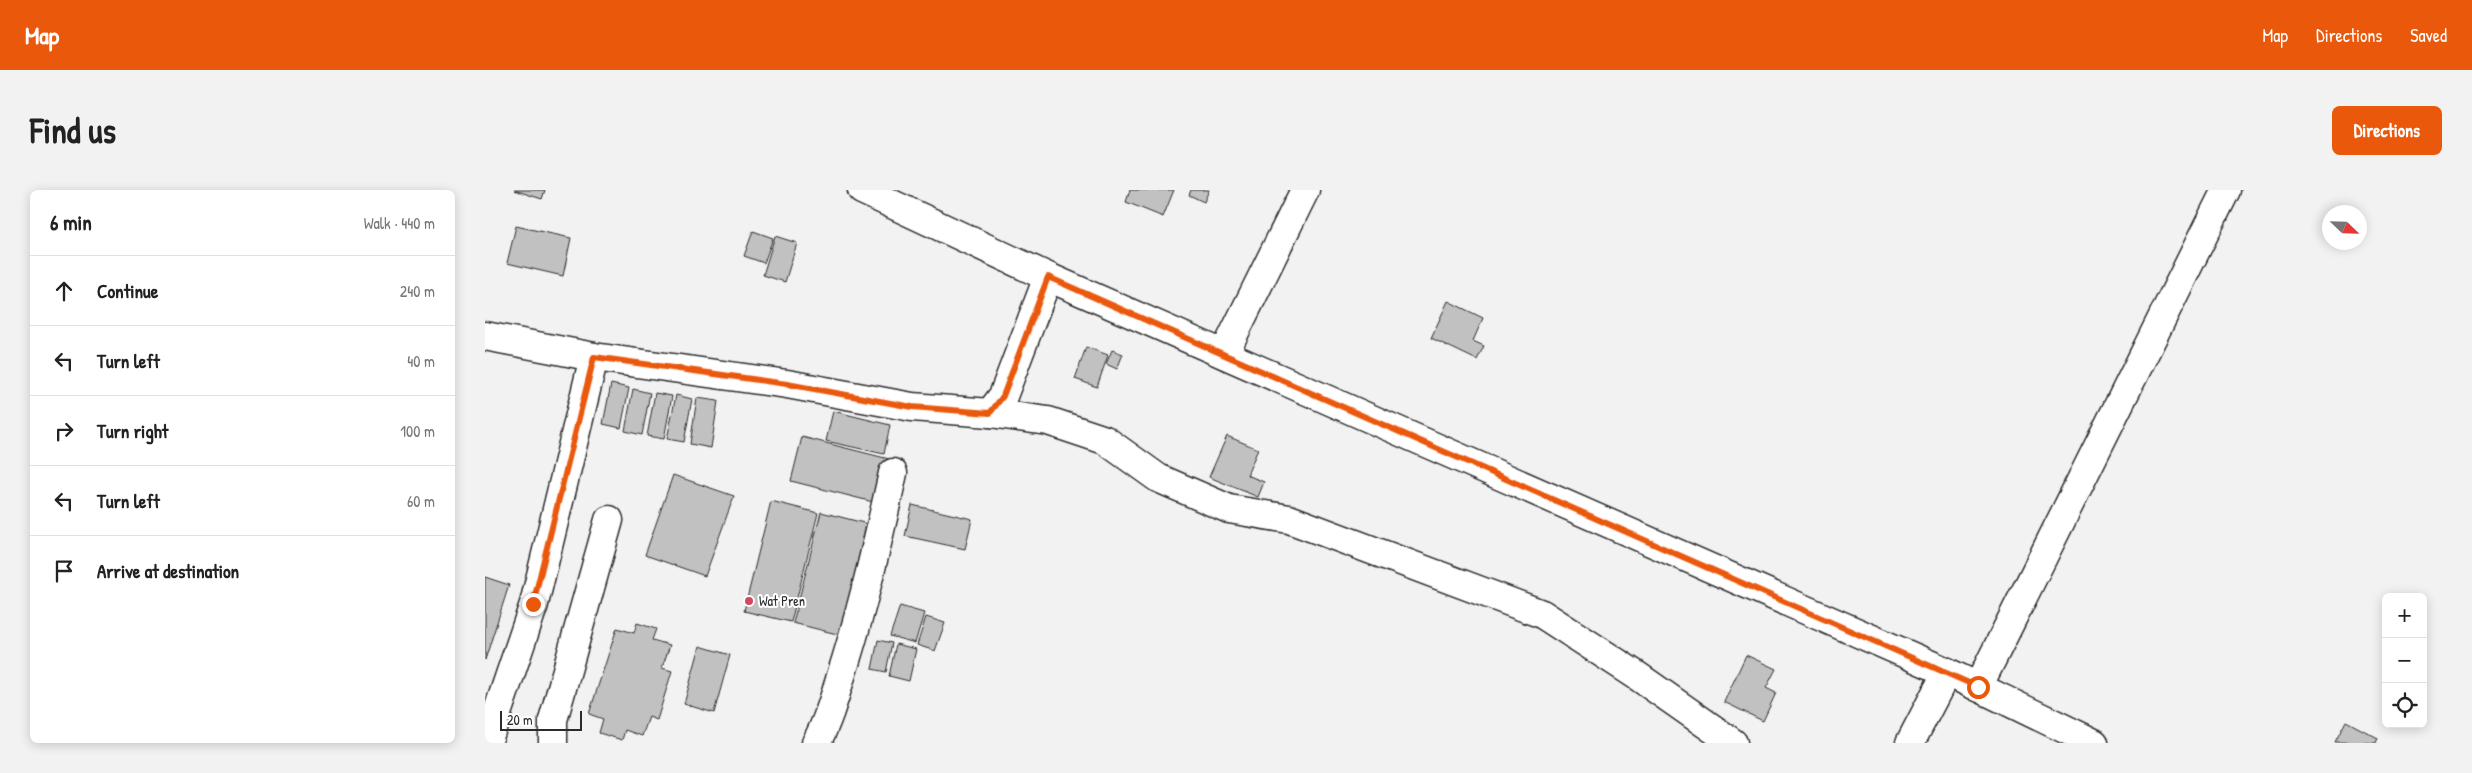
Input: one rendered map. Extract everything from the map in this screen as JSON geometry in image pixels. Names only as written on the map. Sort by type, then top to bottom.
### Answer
[{"type":"street","points":[[862,190],[1048,277],[1947,672],[2094,743]]},
{"type":"street","points":[[1225,354],[1305,190]]},
{"type":"street","points":[[1978,687],[2226,190]]},
{"type":"street","points":[[990,413],[1003,396],[1048,277]]},
{"type":"street","points":[[485,336],[594,357],[787,384],[912,407],[990,413],[1048,421],[1105,440],[1158,478],[1229,509],[1289,519],[1541,614],[1636,675],[1733,743]]},
{"type":"street","points":[[487,743],[533,604],[594,357]]},
{"type":"street","points":[[816,743],[826,725],[853,637],[875,559],[893,474]]},
{"type":"street","points":[[553,743],[553,720],[609,520]]},
{"type":"street","points":[[1910,743],[1947,672]]},
{"type":"building","points":[[514,190],[545,190],[542,199]]},
{"type":"building","points":[[1130,190],[1174,190],[1163,217],[1126,202]]},
{"type":"building","points":[[1191,190],[1209,190],[1204,202],[1189,195]]},
{"type":"building","points":[[516,226],[571,238],[563,276],[507,263]]},
{"type":"building","points":[[753,231],[773,238],[764,263],[744,256]]},
{"type":"building","points":[[775,236],[797,243],[785,282],[763,275]]},
{"type":"building","points":[[1448,301],[1483,318],[1473,341],[1484,346],[1477,360],[1431,338]]},
{"type":"building","points":[[1086,347],[1108,355],[1097,387],[1075,379]]},
{"type":"building","points":[[1112,350],[1123,354],[1117,369],[1106,364]]},
{"type":"building","points":[[611,384],[629,388],[621,428],[603,424]]},
{"type":"building","points":[[633,389],[650,393],[642,435],[625,431]]},
{"type":"building","points":[[655,393],[672,396],[664,439],[647,436]]},
{"type":"building","points":[[676,395],[692,399],[684,442],[667,439]]},
{"type":"building","points":[[697,398],[718,401],[711,448],[690,444]]},
{"type":"building","points":[[833,411],[890,425],[884,454],[826,441]]},
{"type":"building","points":[[1227,436],[1258,449],[1247,475],[1264,482],[1258,497],[1209,477]]},
{"type":"building","points":[[802,437],[893,460],[881,504],[791,481]]},
{"type":"building","points":[[673,475],[734,496],[705,576],[645,555]]},
{"type":"building","points":[[771,501],[818,513],[791,622],[744,611]]},
{"type":"building","points":[[912,505],[972,519],[965,549],[905,536]]},
{"type":"building","points":[[821,512],[872,525],[845,636],[793,623]]},
{"type":"building","points":[[485,577],[509,585],[485,660]]},
{"type":"building","points":[[900,606],[924,613],[915,643],[890,636]]},
{"type":"building","points":[[926,617],[945,623],[935,651],[917,645]]},
{"type":"building","points":[[637,623],[656,629],[652,640],[670,645],[662,668],[672,671],[657,720],[649,717],[642,736],[625,730],[622,740],[599,733],[603,719],[589,714],[617,628],[634,633]]},
{"type":"building","points":[[878,640],[892,643],[886,672],[872,669]]},
{"type":"building","points":[[896,644],[916,649],[909,681],[889,676]]},
{"type":"building","points":[[700,646],[730,655],[714,713],[684,704]]},
{"type":"building","points":[[1746,655],[1776,669],[1766,688],[1776,693],[1763,721],[1724,702]]},
{"type":"building","points":[[2346,721],[2378,738],[2376,743],[2335,742]]},
{"type":"place","name":"Wat Pren","points":[[749,601]]},
{"type":"route","points":[[533,604],[594,357],[787,384],[912,407],[990,413],[1003,396],[1048,277],[1978,687]]}]
